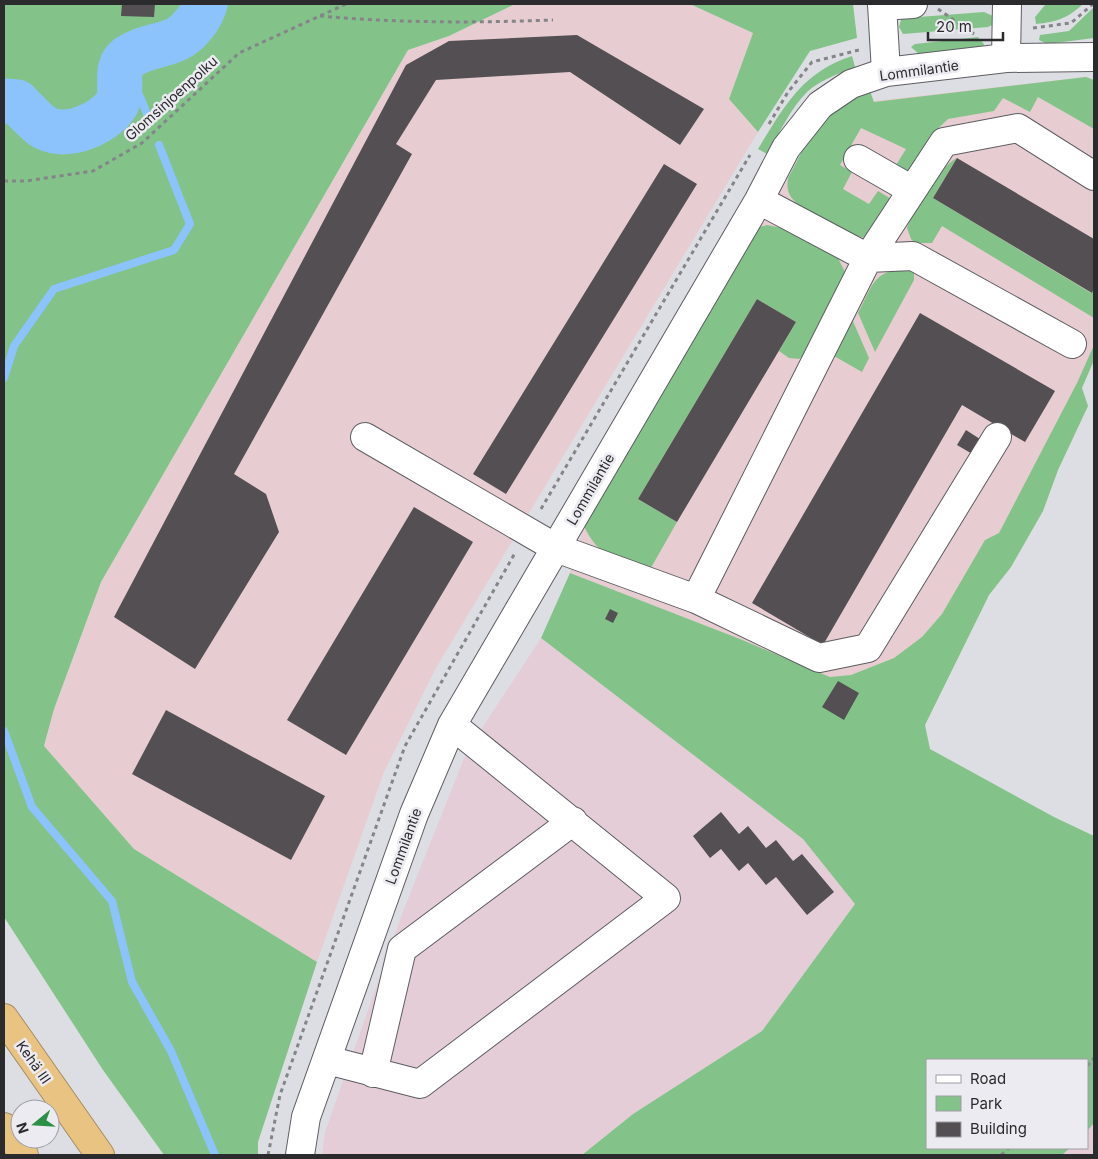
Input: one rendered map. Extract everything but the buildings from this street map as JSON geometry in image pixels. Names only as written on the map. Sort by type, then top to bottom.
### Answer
[{"type":"highway","name":"Kehä III","points":[[4,1018],[100,1155]]},
{"type":"highway","points":[[4,1127],[24,1155]]},
{"type":"street","points":[[886,72],[882,5],[913,4]]},
{"type":"street","points":[[1006,58],[1007,4]]},
{"type":"street","name":"Lommilantie","points":[[300,1155],[306,1117],[326,1060],[414,814],[452,725],[759,200],[786,148],[820,105],[850,84],[886,72],[1006,58],[1094,56]]},
{"type":"street","points":[[696,599],[868,258],[944,142],[1018,128],[1094,176]]},
{"type":"street","points":[[858,159],[912,190]]},
{"type":"street","points":[[759,200],[868,258],[913,256],[1072,344]]},
{"type":"street","points":[[366,437],[556,548],[696,599],[819,658],[868,648],[997,437]]},
{"type":"street","points":[[326,1060],[420,1084],[666,898],[452,725]]},
{"type":"street","points":[[373,1073],[402,949],[573,821]]},
{"type":"path","name":"Glomsinjoenpolku","points":[[4,181],[26,181],[93,172],[142,143],[238,53],[346,4]]},
{"type":"path","points":[[931,4],[974,35]]},
{"type":"path","points":[[319,16],[370,21],[469,23],[553,20]]},
{"type":"shaded area","points":[[515,4],[690,4],[753,33],[729,99],[758,132],[436,668],[384,772],[317,962],[134,849],[44,747],[54,709],[101,582],[408,50],[449,36]]},
{"type":"shaded area","points":[[1086,77],[1094,80],[1094,360],[1082,388],[1088,406],[1058,470],[1043,511],[1011,567],[989,595],[925,725],[740,639],[570,573],[584,526],[817,129],[874,101]]},
{"type":"shaded area","points":[[541,638],[804,839],[855,904],[762,1031],[633,1114],[582,1155],[322,1155],[325,1132],[402,914],[467,751]]},
{"type":"shaded area","points":[[1094,1123],[1094,1155],[1062,1155],[1069,1149],[1088,1149],[1088,1130]]},
{"type":"green space","points":[[4,4],[515,4],[449,36],[408,50],[101,582],[54,709],[44,746],[134,849],[317,962],[258,1142],[258,1155],[164,1155],[103,1070],[4,917]]},
{"type":"green space","points":[[690,4],[853,4],[857,38],[810,51],[758,132],[729,99],[753,33]]},
{"type":"green space","points":[[1046,4],[1083,4],[1062,19],[1036,24],[1035,17]]},
{"type":"green space","points":[[1094,7],[1094,38],[1047,44],[1039,40],[1040,35],[1069,31]]},
{"type":"green space","points":[[984,12],[993,16],[992,25],[988,27],[903,34],[899,27],[901,20],[906,18]]},
{"type":"green space","points":[[978,37],[984,44],[983,47],[920,55],[911,47],[915,44]]},
{"type":"green space","points":[[852,56],[855,67],[823,81],[807,92],[790,114],[767,154],[758,149],[786,105],[807,81],[820,71]]},
{"type":"green space","points":[[1086,77],[1094,80],[1094,129],[1038,97],[1030,112],[1003,98],[994,111],[948,119],[930,136],[908,173],[896,165],[906,149],[861,128],[840,165],[852,172],[843,189],[869,204],[878,191],[893,200],[869,238],[852,234],[815,216],[796,203],[789,192],[787,186],[788,178],[805,146],[821,122],[837,108],[870,91],[874,102]]},
{"type":"green space","points":[[957,158],[933,198],[1091,293],[1094,288],[1094,318],[942,226],[932,243],[915,243],[911,239],[907,228],[922,199],[935,179]]},
{"type":"green space","points":[[767,225],[792,230],[836,254],[845,272],[844,282],[804,355],[799,359],[789,358],[779,351],[796,322],[757,299],[638,499],[677,522],[648,570],[618,560],[602,551],[596,545],[584,526],[755,233],[760,227]]},
{"type":"green space","points":[[906,268],[914,272],[914,280],[875,352],[858,313],[871,288],[880,277],[886,273]]},
{"type":"green space","points":[[852,319],[869,358],[862,372],[834,356]]},
{"type":"green space","points":[[1094,345],[1094,360],[1082,388],[1088,406],[1058,470],[1043,511],[1011,567],[989,595],[925,725],[930,749],[1054,817],[1094,836],[1094,1123],[1088,1130],[1088,1059],[926,1059],[926,1149],[1069,1149],[1062,1155],[582,1155],[633,1114],[762,1031],[855,904],[803,839],[541,638],[570,573],[740,639],[830,677],[851,675],[894,658],[922,637],[942,614],[985,540],[999,533],[1077,383]]},
{"type":"waterway","points":[[4,101],[17,102],[42,126],[51,130],[61,132],[82,129],[102,119],[116,105],[120,93],[121,68],[127,58],[140,51],[171,42],[182,36],[194,24],[205,4]]},
{"type":"waterway","points":[[125,60],[149,119]]},
{"type":"waterway","points":[[4,378],[14,346],[54,289],[174,250],[190,224],[159,145]]},
{"type":"waterway","points":[[4,731],[32,807],[112,901],[132,982],[171,1051],[215,1155]]}]
